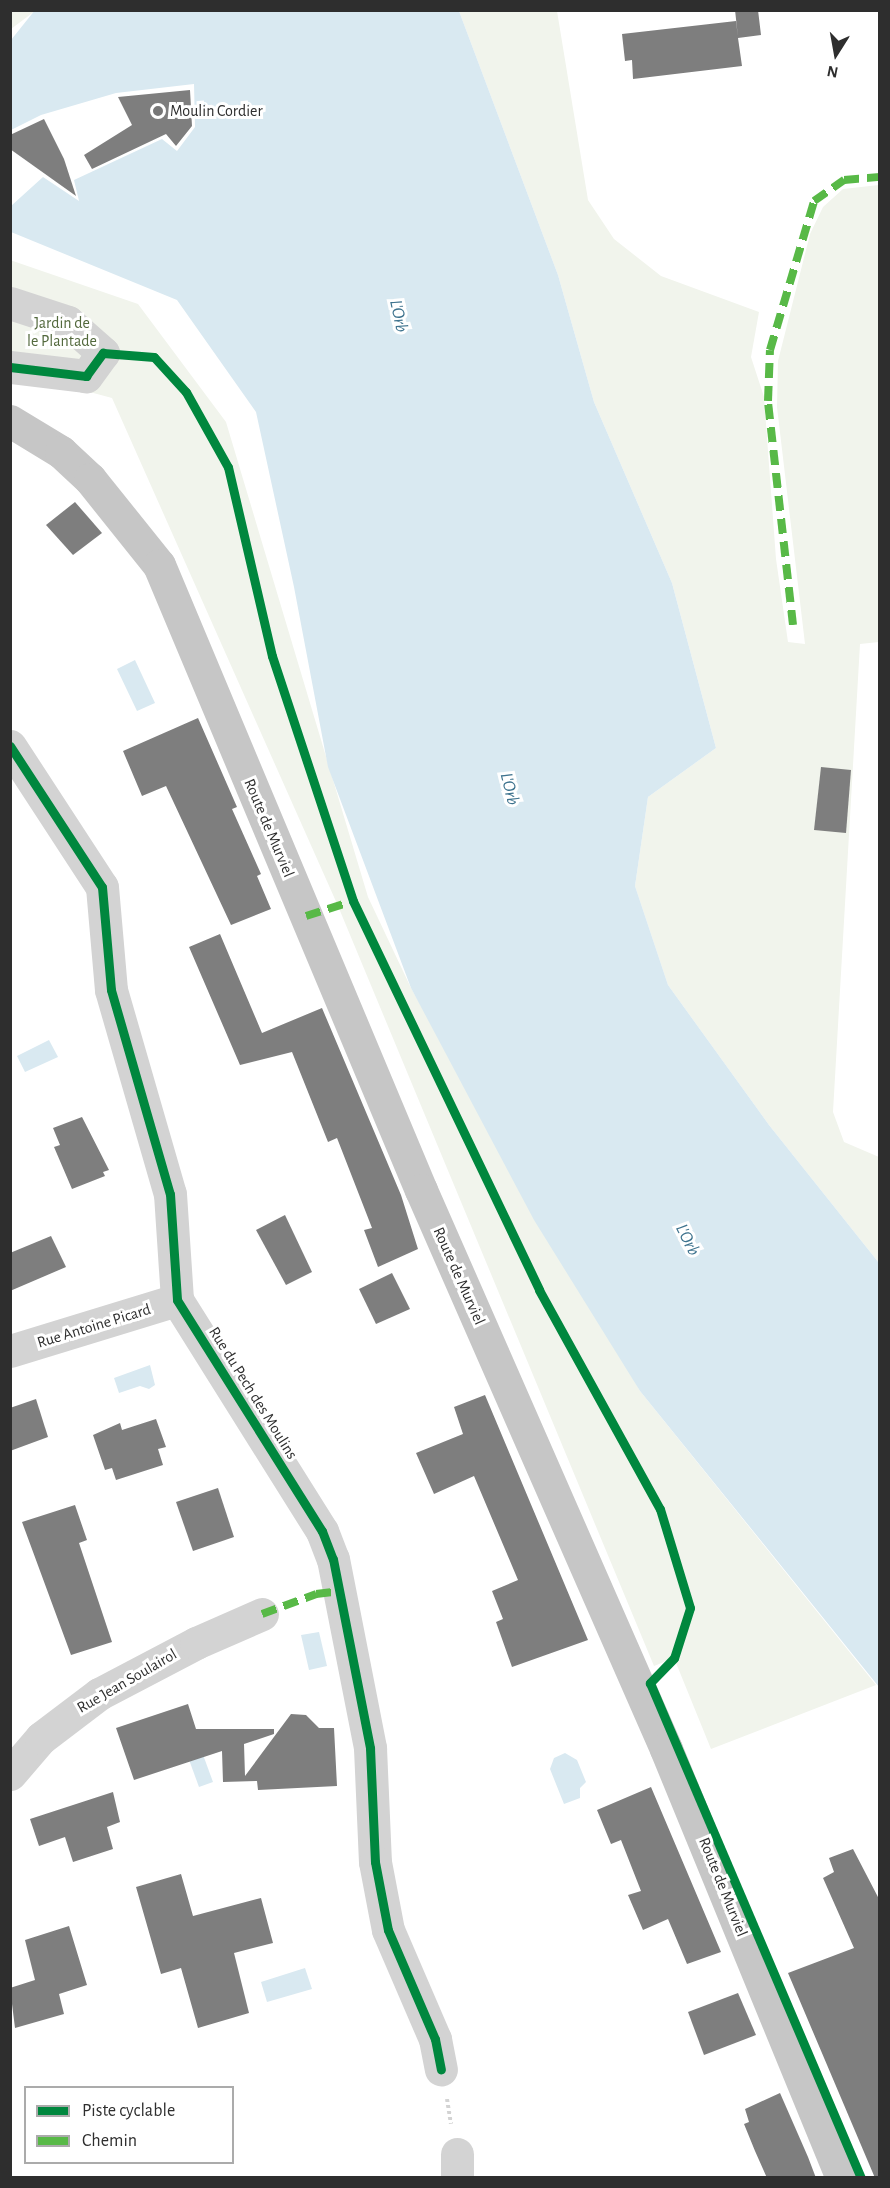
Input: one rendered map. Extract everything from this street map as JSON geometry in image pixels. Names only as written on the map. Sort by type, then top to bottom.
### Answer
[{"type":"main road","name":"Route de Murviel","points":[[10,422],[62,452],[90,479],[159,565],[421,1190],[670,1758],[842,2178]]},
{"type":"street","points":[[10,303],[68,322],[103,353],[86,376],[10,367]]},
{"type":"street","name":"Rue du Pech des Moulins","points":[[10,746],[102,887],[111,990],[170,1194],[177,1300],[322,1531],[333,1559],[370,1748],[375,1862],[388,1930],[435,2039],[441,2069]]},
{"type":"street","name":"Rue Antoine Picard","points":[[10,1351],[177,1300]]},
{"type":"street","name":"Rue Jean Soulairol","points":[[10,1774],[41,1738],[99,1694],[196,1642],[262,1614]]},
{"type":"path","points":[[441,2069],[457,2166]]},
{"type":"green space","points":[[11,11],[35,11],[11,29]]},
{"type":"green space","points":[[459,11],[557,11],[588,200],[614,239],[661,276],[759,312],[751,357],[764,397],[776,559],[788,642],[805,644],[777,407],[778,361],[810,234],[823,207],[843,189],[879,185],[879,642],[860,644],[833,1112],[844,1142],[879,1157],[879,1263],[769,1125],[668,985],[635,886],[648,797],[716,748],[672,583],[594,402],[558,275]]},
{"type":"green space","name":"Jardin de le Plantade","points":[[10,260],[138,304],[226,422],[368,897],[411,988],[640,1391],[876,1685],[711,1749],[674,1658],[654,1666],[338,906],[112,398],[11,371]]},
{"type":"water","name":"L'Orb","points":[[35,10],[459,11],[558,275],[594,402],[672,583],[716,748],[648,797],[635,886],[668,985],[769,1125],[879,1263],[879,1687],[640,1391],[534,1220],[411,988],[328,767],[294,587],[256,412],[177,300],[11,232],[11,206],[43,177],[79,201],[74,180],[162,139],[177,151],[195,127],[194,84],[116,93],[41,115],[11,130],[11,40]]},
{"type":"water","points":[[135,660],[155,703],[137,711],[117,669]]},
{"type":"water","points":[[49,1040],[58,1057],[25,1072],[17,1056]]},
{"type":"water","points":[[150,1365],[155,1385],[149,1389],[140,1386],[119,1393],[114,1378]]},
{"type":"water","points":[[319,1632],[327,1666],[309,1670],[301,1635]]},
{"type":"water","points":[[202,1752],[213,1782],[199,1787],[188,1757]]},
{"type":"water","points":[[565,1753],[577,1760],[586,1782],[580,1788],[580,1798],[564,1804],[550,1769],[554,1758]]},
{"type":"water","points":[[305,1968],[312,1989],[267,2002],[261,1982]]},
{"type":"building","points":[[735,10],[758,10],[761,35],[738,38],[742,66],[633,79],[632,60],[625,61],[622,34],[736,21],[738,37]]},
{"type":"building","name":"Moulin Cordier","points":[[190,90],[192,126],[176,146],[166,134],[92,169],[84,155],[132,125],[118,97]]},
{"type":"building","points":[[44,119],[64,159],[76,196],[10,149],[10,135]]},
{"type":"building","points":[[75,502],[102,533],[73,555],[46,525]]},
{"type":"building","points":[[198,718],[237,807],[232,809],[261,874],[257,876],[271,909],[231,925],[166,786],[142,796],[123,751]]},
{"type":"building","points":[[821,767],[851,770],[846,833],[814,830]]},
{"type":"building","points":[[220,934],[262,1033],[322,1008],[401,1195],[418,1249],[378,1267],[364,1230],[372,1228],[337,1138],[328,1142],[292,1052],[240,1065],[189,947]]},
{"type":"building","points":[[82,1117],[109,1170],[103,1172],[105,1176],[72,1189],[54,1147],[60,1145],[53,1128]]},
{"type":"building","points":[[285,1215],[312,1272],[286,1285],[256,1230]]},
{"type":"building","points":[[51,1236],[66,1267],[10,1291],[10,1253]]},
{"type":"building","points":[[392,1273],[410,1309],[376,1324],[359,1289]]},
{"type":"building","points":[[485,1395],[588,1640],[512,1667],[496,1622],[503,1619],[492,1591],[518,1580],[474,1476],[434,1494],[416,1453],[463,1434],[454,1407]]},
{"type":"building","points":[[36,1399],[48,1437],[10,1451],[10,1408]]},
{"type":"building","points":[[156,1419],[166,1447],[158,1449],[163,1465],[116,1480],[112,1468],[105,1470],[93,1435],[120,1423],[122,1430]]},
{"type":"building","points":[[218,1488],[234,1537],[193,1551],[176,1502]]},
{"type":"building","points":[[75,1505],[87,1540],[79,1543],[112,1642],[71,1655],[22,1522]]},
{"type":"building","points":[[188,1704],[196,1729],[274,1729],[274,1734],[244,1744],[245,1776],[291,1714],[306,1715],[319,1728],[334,1728],[337,1786],[258,1790],[257,1781],[223,1782],[222,1751],[134,1780],[116,1728]]},
{"type":"building","points":[[651,1787],[721,1952],[687,1964],[668,1919],[643,1930],[628,1895],[641,1891],[621,1840],[611,1844],[597,1810]]},
{"type":"building","points":[[113,1792],[120,1822],[107,1827],[113,1849],[73,1862],[65,1837],[39,1846],[30,1819]]},
{"type":"building","points":[[853,1849],[879,1899],[879,2178],[875,2178],[788,1973],[854,1948],[823,1878],[834,1872],[829,1858]]},
{"type":"building","points":[[181,1874],[193,1916],[261,1898],[273,1943],[234,1953],[249,2013],[198,2028],[181,1968],[161,1974],[136,1887]]},
{"type":"building","points":[[69,1926],[87,1985],[59,1994],[64,2014],[15,2028],[10,1988],[35,1980],[25,1940]]},
{"type":"building","points":[[738,1993],[756,2035],[704,2055],[688,2012]]},
{"type":"building","points":[[780,2093],[816,2178],[767,2178],[755,2151],[744,2124],[749,2122],[745,2109]]},
{"type":"marked path","points":[[793,625],[768,401],[770,350],[814,201],[844,180],[880,177]]},
{"type":"marked path","points":[[306,916],[353,901]]},
{"type":"marked path","points":[[262,1614],[316,1594],[341,1591]]},
{"type":"cycle path","points":[[10,367],[86,376],[103,353],[154,357],[186,392],[228,467],[272,656],[353,901],[539,1290],[660,1509],[690,1608],[674,1658],[650,1683],[861,2178]]},
{"type":"cycle path","points":[[10,746],[102,887],[111,990],[170,1194],[177,1300],[322,1531],[333,1559],[370,1748],[375,1862],[388,1930],[435,2039],[441,2069]]},
{"type":"place","name":"Moulin Cordier","points":[[158,111]]}]
